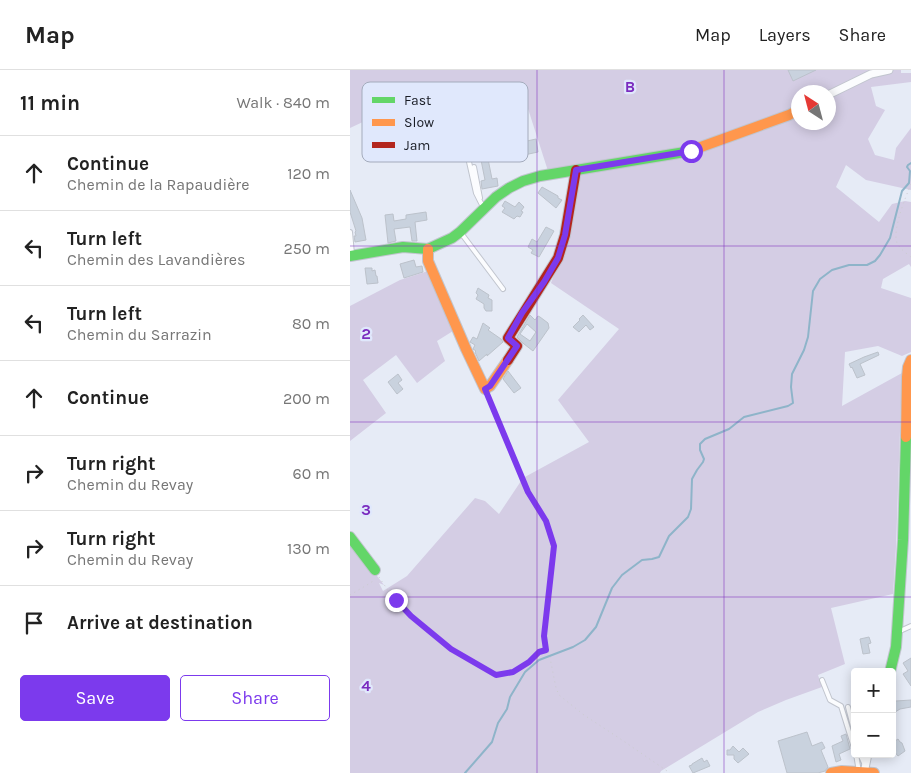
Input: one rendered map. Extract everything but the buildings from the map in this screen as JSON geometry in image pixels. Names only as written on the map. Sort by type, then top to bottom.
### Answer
[{"type":"street","points":[[836,91],[871,74],[889,70]]},
{"type":"street","points":[[351,256],[403,247],[428,248],[452,238],[460,232],[483,205],[523,181],[540,176],[691,151],[791,114]]},
{"type":"street","points":[[428,248],[428,261],[485,389],[490,386],[517,346],[508,338],[558,258],[565,235],[576,170]]},
{"type":"street","points":[[891,668],[898,632],[907,540],[907,377],[911,360]]},
{"type":"street","points":[[350,537],[375,570]]},
{"type":"street","points":[[863,771],[867,758]]},
{"type":"street","points":[[831,773],[842,771],[874,773]]},
{"type":"lane","points":[[469,162],[476,193],[483,205]]},
{"type":"lane","points":[[474,167],[483,205]]},
{"type":"lane","points":[[350,232],[351,256]]},
{"type":"lane","points":[[460,232],[503,289]]},
{"type":"lane","points":[[898,632],[911,626]]},
{"type":"lane","points":[[822,680],[830,700],[841,706],[851,740]]},
{"type":"lane","points":[[848,708],[851,719]]},
{"type":"lane","points":[[857,758],[863,771]]},
{"type":"lane","points":[[861,758],[863,771]]},
{"type":"path","points":[[911,184],[904,202],[896,236],[900,248],[911,258]]},
{"type":"path","points":[[485,389],[528,492],[546,521],[554,546],[544,636],[556,688],[560,695],[584,715],[670,773]]},
{"type":"path","points":[[375,570],[384,585],[411,616],[451,649],[496,675],[513,672],[529,662],[539,652],[546,650]]},
{"type":"path","points":[[350,595],[372,582],[375,570]]},
{"type":"shaded area","points":[[350,70],[901,70],[901,73],[911,73],[911,82],[871,87],[876,106],[885,110],[868,139],[875,155],[894,160],[896,148],[911,128],[911,190],[866,180],[846,165],[836,187],[879,222],[892,204],[905,201],[911,202],[911,267],[909,264],[883,279],[881,288],[911,298],[911,352],[902,356],[878,346],[845,352],[842,406],[902,373],[893,594],[831,608],[845,664],[818,675],[822,687],[758,712],[660,773],[350,773],[350,541],[384,585],[379,583],[383,591],[407,576],[475,498],[485,501],[499,514],[523,478],[589,442],[558,400],[619,329],[551,283],[565,244],[581,165],[548,171],[528,109],[528,82],[362,82],[362,122],[350,128]]},
{"type":"shaded area","points":[[428,271],[453,331],[437,341],[445,361],[417,383],[396,355],[363,380],[386,413],[350,441],[350,306],[400,280]]},
{"type":"waterway","points":[[465,773],[492,742],[498,723],[507,709],[510,697],[525,672],[539,660],[573,647],[585,640],[596,627],[612,588],[622,575],[642,560],[659,557],[669,536],[688,517],[691,509],[692,479],[704,459],[700,450],[700,444],[705,439],[729,429],[744,417],[788,406],[793,403],[792,374],[808,337],[813,291],[820,279],[832,270],[849,265],[867,265],[875,261],[880,255],[890,238],[902,191],[909,183],[910,171],[907,167],[911,163]]},
{"type":"traffic: fast","points":[[350,256],[403,247],[428,249],[452,238],[496,197],[523,181],[540,176],[691,151],[698,148]]},
{"type":"traffic: fast","points":[[891,668],[896,647],[903,540],[906,437]]},
{"type":"traffic: fast","points":[[350,537],[375,570]]},
{"type":"traffic: slow","points":[[698,148],[791,114]]},
{"type":"traffic: slow","points":[[428,249],[428,261],[485,389],[490,386],[508,360]]},
{"type":"traffic: slow","points":[[906,437],[907,377],[911,360]]},
{"type":"traffic: slow","points":[[831,773],[842,771],[874,773]]},
{"type":"traffic: jam","points":[[508,360],[517,346],[508,338],[558,258],[565,235],[576,170]]},
{"type":"route","points":[[396,600],[411,616],[451,649],[496,675],[513,672],[529,662],[539,652],[546,650],[544,636],[554,546],[546,521],[528,492],[485,389],[490,386],[517,346],[508,338],[558,258],[565,235],[576,170],[691,151]]}]
